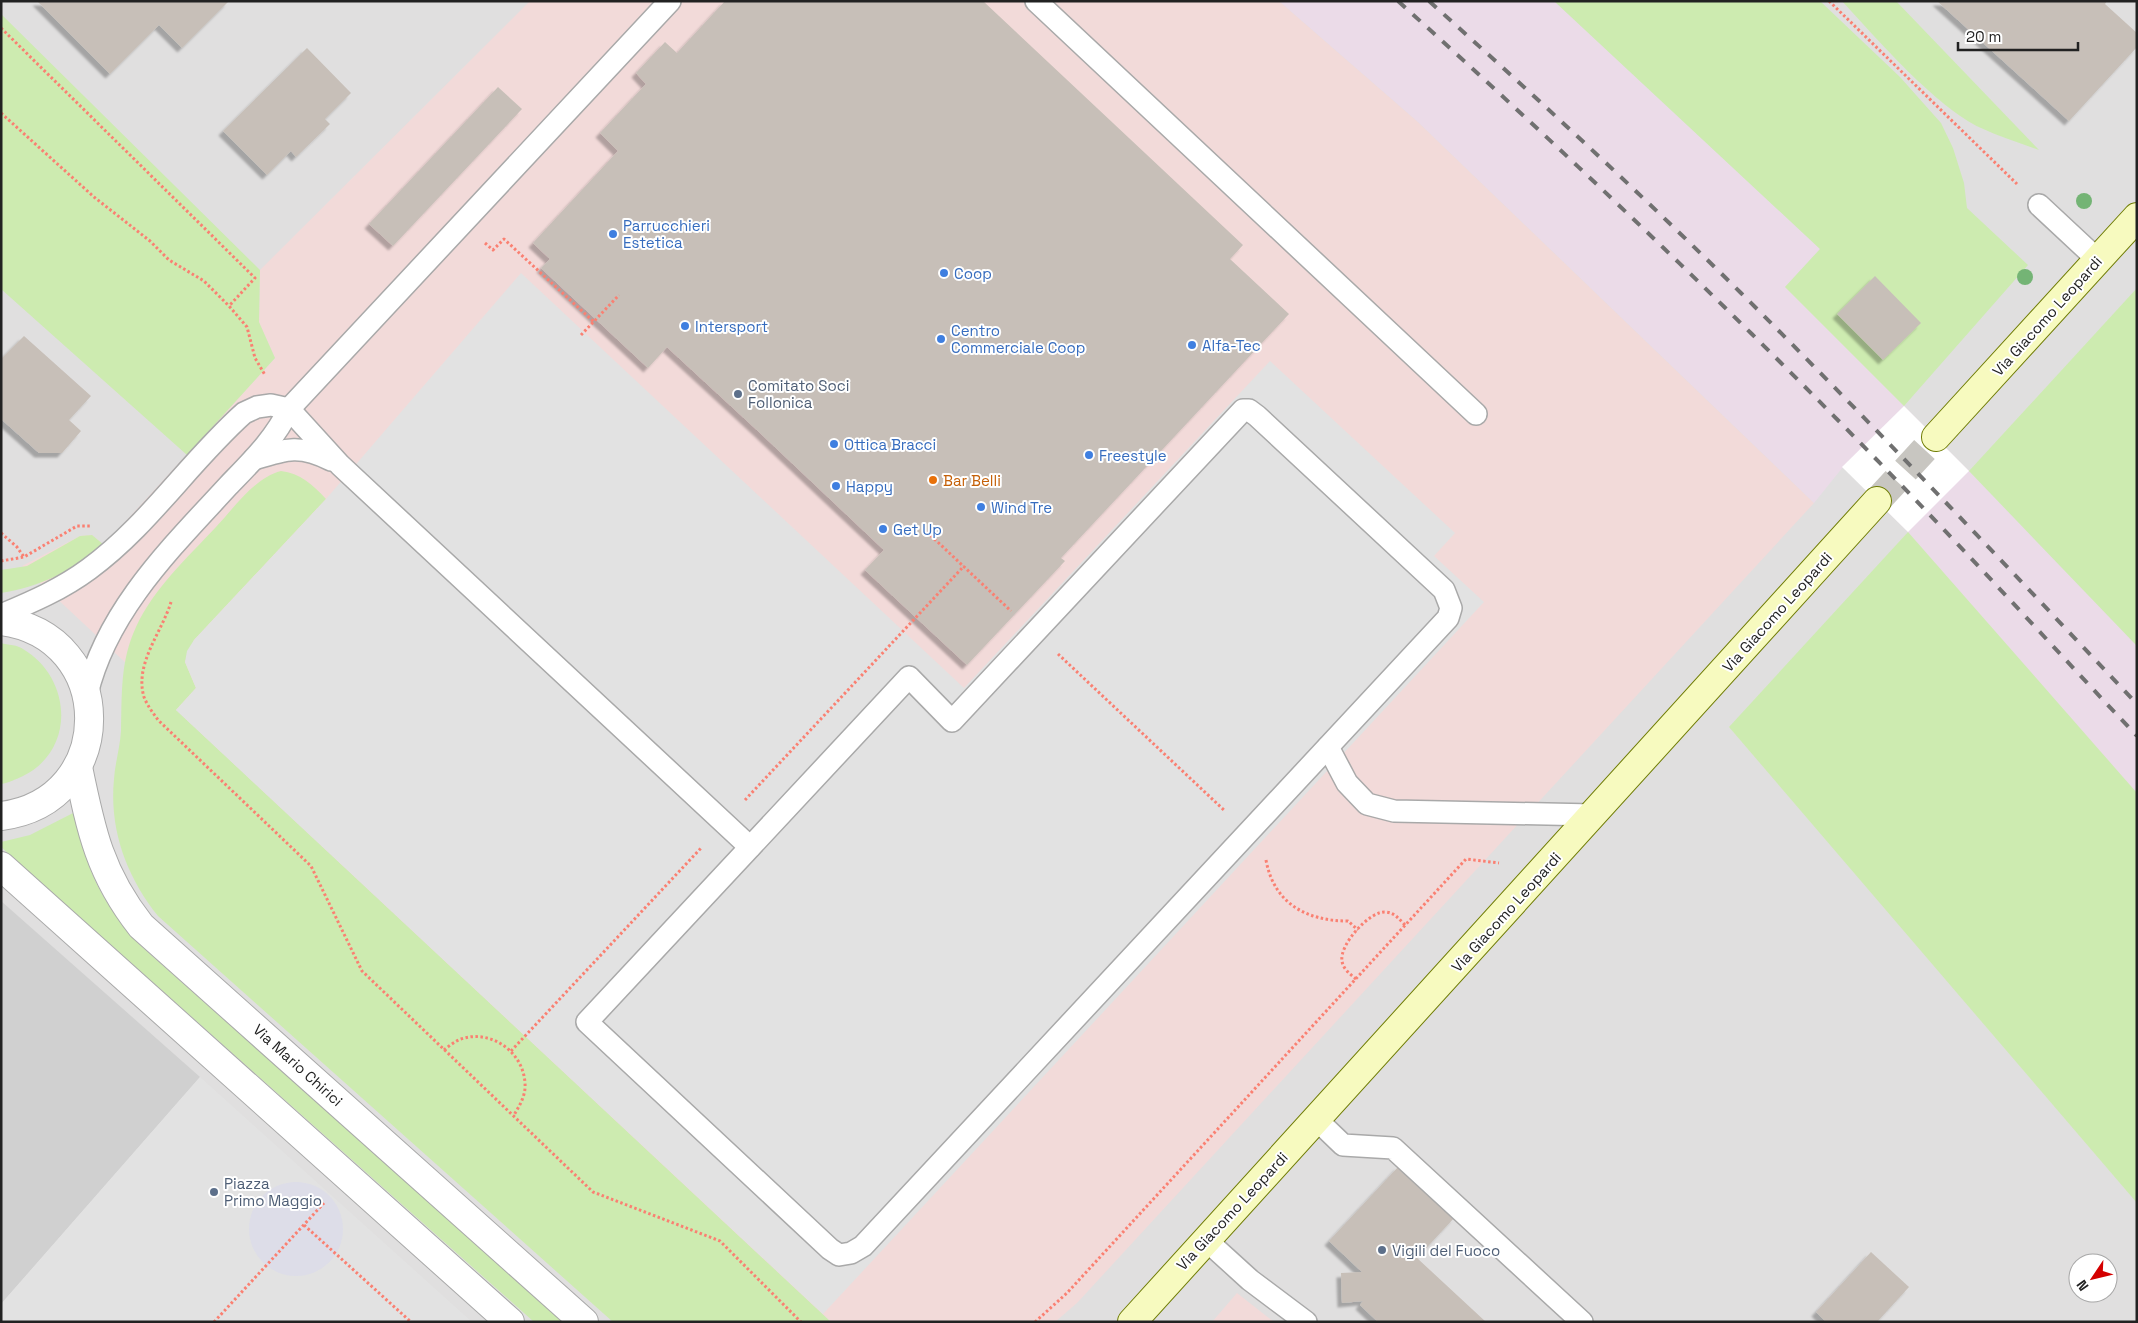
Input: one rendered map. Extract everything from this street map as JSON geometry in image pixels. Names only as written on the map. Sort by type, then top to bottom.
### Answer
[{"type":"main road","name":"Via Giacomo Leopardi","points":[[1936,438],[2137,217]]},
{"type":"main road","name":"Via Giacomo Leopardi","points":[[1132,1322],[1877,501]]},
{"type":"street","points":[[1,620],[34,629],[52,640],[68,656],[76,668],[87,694],[91,713],[85,750],[78,767],[66,784],[52,798],[34,808],[1,816]]},
{"type":"street","name":"Via Mario Chirici","points":[[78,767],[89,822],[106,872],[121,900],[141,926],[584,1322]]},
{"type":"street","points":[[1,866],[510,1322]]},
{"type":"lane","points":[[87,694],[105,645],[122,611],[157,563],[273,437],[289,409],[670,1]]},
{"type":"lane","points":[[1036,1],[1476,414]]},
{"type":"lane","points":[[2039,205],[2098,260]]},
{"type":"lane","points":[[1,615],[54,592],[89,569],[116,547],[244,413],[257,407],[271,405],[289,409],[340,465],[750,848]]},
{"type":"lane","points":[[1242,410],[1249,410],[1444,590],[1450,608],[1448,618],[863,1246],[851,1253],[839,1255],[830,1249],[587,1022],[909,677],[952,721],[1035,632],[1242,410]]},
{"type":"lane","points":[[254,459],[280,451],[309,450],[340,465]]},
{"type":"lane","points":[[1328,747],[1347,783],[1367,804],[1385,809],[1394,811],[1594,815]]},
{"type":"lane","points":[[1316,1120],[1343,1145],[1393,1148],[1582,1322]]},
{"type":"lane","points":[[1206,1240],[1250,1280],[1306,1322]]},
{"type":"path","points":[[1829,1],[2039,205]]},
{"type":"path","points":[[1,28],[255,278],[228,306]]},
{"type":"path","points":[[1,113],[94,197],[150,241],[169,260],[204,281],[247,327],[255,358],[261,369]]},
{"type":"path","points":[[493,250],[504,239],[594,322]]},
{"type":"path","points":[[581,335],[619,295]]},
{"type":"path","points":[[1,561],[24,557],[77,526],[91,526]]},
{"type":"path","points":[[927,532],[1015,614]]},
{"type":"path","points":[[1,533],[17,547],[24,557]]},
{"type":"path","points":[[916,618],[964,566]]},
{"type":"path","points":[[172,596],[166,618],[145,662],[142,680],[144,697],[158,720],[311,866],[362,971],[593,1192],[720,1241],[802,1322]]},
{"type":"path","points":[[1035,632],[1264,849],[1274,885],[1288,902],[1306,915],[1326,921],[1348,921],[1358,930]]},
{"type":"path","points":[[1035,1322],[1067,1293],[1466,859],[1545,869]]},
{"type":"path","points":[[1356,979],[1345,969],[1342,955],[1343,948],[1358,930],[1369,918],[1381,912],[1394,914],[1405,925]]},
{"type":"path","points":[[444,1050],[460,1040],[479,1037],[497,1041],[511,1051],[522,1066],[525,1083],[522,1100],[514,1115]]},
{"type":"path","points":[[214,1322],[348,1177]]},
{"type":"path","points":[[304,1225],[411,1322]]},
{"type":"shaded area","points":[[1,1],[2137,1],[2137,1322],[1,1322]]},
{"type":"shaded area","points":[[530,1],[1279,1],[1418,122],[1814,503],[1077,1303],[1055,1322],[831,1322],[22,566],[80,536],[92,535],[104,545],[275,358],[259,323],[260,270]]},
{"type":"shaded area","points":[[1279,1],[1554,1],[1820,249],[1785,287],[1969,471],[2137,646],[2137,872],[1876,568],[1908,532],[1843,467],[1814,503],[1418,122]]},
{"type":"shaded area","points":[[521,273],[964,688],[1270,361],[1455,533],[1434,556],[1484,602],[823,1314],[176,710],[196,688],[185,662],[187,651],[194,640],[326,499]]},
{"type":"shaded area","points":[[1,901],[200,1077],[2,1303],[1,1303]]},
{"type":"shaded area","name":"Piazza Primo Maggio","points":[[200,1077],[472,1322],[1,1322],[1,1304]]},
{"type":"shaded area","points":[[296,1182],[314,1185],[330,1195],[340,1211],[343,1229],[340,1247],[330,1263],[314,1273],[296,1276],[278,1273],[262,1263],[252,1247],[249,1229],[252,1211],[262,1195],[278,1185]]},
{"type":"shaded area","points":[[1237,1293],[1274,1322],[1212,1322]]},
{"type":"green space","points":[[1554,1],[1820,1],[1900,77],[1941,123],[1953,148],[1964,183],[1967,208],[2028,265],[1904,406],[1785,287],[1820,249]]},
{"type":"green space","points":[[1842,1],[1896,1],[2039,150],[1981,128],[1945,105],[1908,71]]},
{"type":"green space","points":[[1,14],[260,270],[259,322],[275,358],[187,455],[1,289]]},
{"type":"green space","points":[[2137,288],[2137,646],[1969,471]]},
{"type":"green space","points":[[281,471],[294,474],[306,480],[326,499],[194,640],[185,662],[196,688],[176,710],[831,1322],[613,1322],[158,916],[147,901],[137,885],[122,852],[114,816],[113,798],[121,731],[124,665],[131,640],[143,613],[172,574],[245,494],[262,480]]},
{"type":"green space","points":[[1908,532],[2137,793],[2137,1203],[1729,727]]},
{"type":"green space","points":[[92,535],[104,545],[69,570],[43,582],[1,593],[1,570],[27,566],[80,536]]},
{"type":"green space","points":[[1,643],[21,648],[39,662],[51,677],[59,695],[61,714],[59,732],[52,749],[40,764],[23,776],[1,784]]},
{"type":"green space","points":[[77,811],[84,850],[97,884],[116,915],[141,946],[564,1322],[534,1322],[1,847],[1,842],[30,835]]},
{"type":"pier","points":[[1904,406],[1969,471],[1908,532],[1842,467]]},
{"type":"building","points":[[37,1],[229,1],[182,48],[159,25],[110,74]]},
{"type":"building","name":"Centro Commerciale Coop","points":[[725,1],[983,1],[1243,245],[1230,259],[1289,314],[1061,558],[1065,561],[967,665],[865,570],[884,550],[758,431],[667,347],[648,368],[541,268],[550,259],[533,243],[618,151],[600,133],[646,84],[636,73],[665,42],[677,53]]},
{"type":"building","points":[[1937,1],[2107,1],[2105,4],[2137,33],[2137,47],[2069,121]]},
{"type":"building","points":[[307,48],[351,93],[325,119],[330,124],[296,157],[291,151],[267,175],[223,131]]},
{"type":"building","points":[[498,87],[522,109],[393,246],[369,224]]},
{"type":"building","points":[[1875,276],[1921,323],[1883,360],[1837,314]]},
{"type":"building","points":[[24,336],[91,396],[69,420],[81,431],[62,453],[39,453],[1,419],[1,359]]},
{"type":"building","name":"Vigili del Fuoco","points":[[1399,1166],[1455,1217],[1417,1258],[1486,1322],[1378,1322],[1360,1305],[1363,1301],[1342,1303],[1341,1273],[1362,1272],[1329,1241]]},
{"type":"building","points":[[1871,1252],[1909,1287],[1877,1322],[1826,1322],[1816,1312]]},
{"type":"tunnel","points":[[1877,501],[1936,437]]},
{"type":"railway","points":[[1398,1],[1602,189],[1735,317],[1955,541],[2137,736]]},
{"type":"railway","points":[[1429,1],[1605,162],[1734,286],[1822,374],[2137,704]]},
{"type":"place","name":"Parrucchieri Estetica","points":[[613,234]]},
{"type":"place","name":"Coop","points":[[944,273]]},
{"type":"place","name":"Intersport","points":[[685,326]]},
{"type":"place","name":"Centro Commerciale Coop","points":[[941,339]]},
{"type":"place","name":"Alfa-Tec","points":[[1192,345]]},
{"type":"place","name":"Comitato Soci Follonica","points":[[738,394]]},
{"type":"place","name":"Ottica Bracci","points":[[834,444]]},
{"type":"place","name":"Freestyle","points":[[1089,455]]},
{"type":"place","name":"Bar Belli","points":[[933,480]]},
{"type":"place","name":"Happy","points":[[836,486]]},
{"type":"place","name":"Wind Tre","points":[[981,507]]},
{"type":"place","name":"Get Up","points":[[883,529]]},
{"type":"place","name":"Piazza Primo Maggio","points":[[214,1192]]},
{"type":"place","name":"Vigili del Fuoco","points":[[1382,1250]]}]
